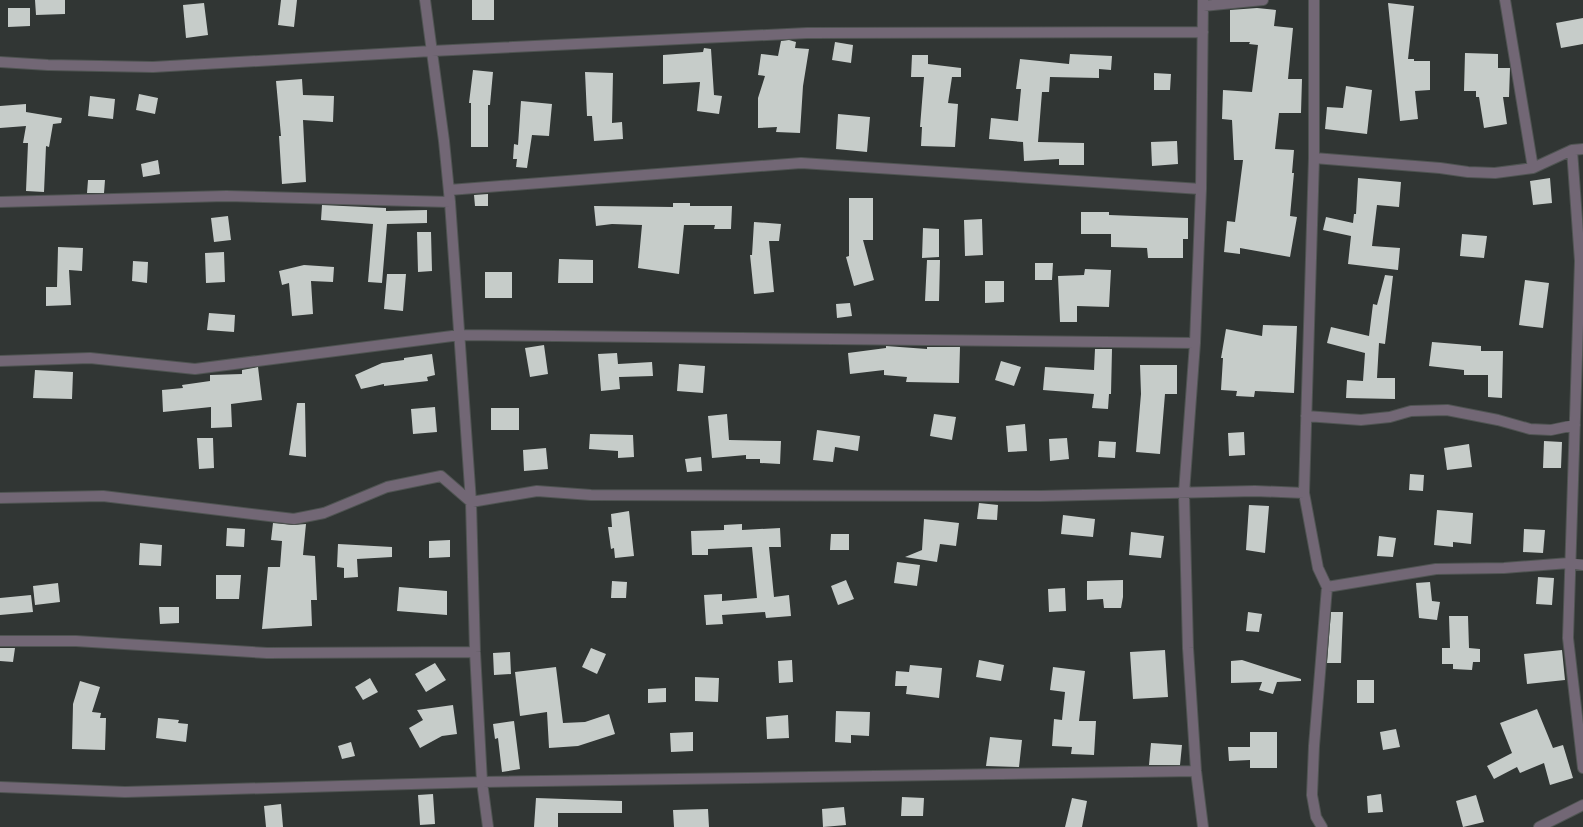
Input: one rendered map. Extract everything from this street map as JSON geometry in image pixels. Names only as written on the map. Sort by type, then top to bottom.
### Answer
[{"type":"street","points":[[425,0],[450,202],[471,502],[475,652],[482,782],[488,827]]},
{"type":"street","points":[[1203,827],[1196,771],[1188,648],[1184,493],[1195,343],[1201,189],[1203,3],[1263,0]]},
{"type":"street","points":[[1314,0],[1314,158],[1304,493],[1318,568],[1327,587],[1314,746],[1312,794],[1316,817],[1322,827]]},
{"type":"street","points":[[1505,0],[1533,168]]},
{"type":"street","points":[[0,62],[48,65],[153,66],[432,50],[807,33],[1203,32]]},
{"type":"street","points":[[1314,158],[1440,168],[1468,172],[1495,173],[1533,168],[1572,150],[1583,149]]},
{"type":"street","points":[[1572,150],[1580,261],[1569,563],[1568,638],[1583,768]]},
{"type":"street","points":[[449,190],[801,163],[1201,189]]},
{"type":"street","points":[[0,202],[226,196],[450,202]]},
{"type":"street","points":[[0,361],[90,358],[195,368],[460,335],[1195,343]]},
{"type":"street","points":[[1306,416],[1361,420],[1390,417],[1411,411],[1447,410],[1498,420],[1530,429],[1551,430],[1575,425]]},
{"type":"street","points":[[0,498],[103,496],[294,519],[324,513],[387,487],[441,476],[471,502]]},
{"type":"street","points":[[471,502],[537,491],[591,495],[1042,496],[1255,491],[1304,493]]},
{"type":"street","points":[[1327,587],[1436,569],[1504,568],[1569,563],[1583,565]]},
{"type":"street","points":[[0,641],[76,641],[267,653],[475,652]]},
{"type":"street","points":[[0,787],[125,792],[482,782],[1196,771]]},
{"type":"street","points":[[1539,827],[1583,805]]},
{"type":"building","points":[[35,0],[65,0],[65,14],[36,15]]},
{"type":"building","points":[[281,0],[297,0],[294,27],[278,25]]},
{"type":"building","points":[[472,0],[494,0],[494,20],[472,20]]},
{"type":"building","points":[[204,3],[208,35],[186,38],[183,5]]},
{"type":"building","points":[[1388,3],[1414,6],[1408,59],[1414,59],[1414,61],[1430,61],[1430,90],[1415,91],[1418,119],[1400,121]]},
{"type":"building","points":[[8,8],[30,8],[30,26],[8,27]]},
{"type":"building","points":[[1257,8],[1276,10],[1274,26],[1293,28],[1288,79],[1302,79],[1301,113],[1279,113],[1275,149],[1294,150],[1292,173],[1294,173],[1290,216],[1297,217],[1290,257],[1240,248],[1240,254],[1224,252],[1227,221],[1235,222],[1243,160],[1234,160],[1232,120],[1222,119],[1223,90],[1252,92],[1258,45],[1249,44],[1250,42],[1230,42],[1230,10]]},
{"type":"building","points":[[1583,18],[1583,44],[1561,48],[1556,23]]},
{"type":"building","points":[[789,40],[796,42],[795,48],[809,49],[803,86],[800,133],[776,132],[777,127],[758,128],[758,98],[765,76],[758,75],[761,54],[778,56],[781,41]]},
{"type":"building","points":[[835,42],[853,45],[851,63],[832,60]]},
{"type":"building","points":[[704,48],[711,49],[714,95],[722,96],[719,114],[697,111],[700,82],[663,84],[663,55],[703,52]]},
{"type":"building","points":[[1465,53],[1498,54],[1498,68],[1510,68],[1509,97],[1503,97],[1507,124],[1484,128],[1479,97],[1476,97],[1476,91],[1464,91]]},
{"type":"building","points":[[1070,54],[1112,56],[1111,70],[1099,69],[1099,78],[1050,77],[1049,92],[1042,92],[1038,142],[1084,143],[1084,165],[1059,165],[1059,159],[1024,161],[1023,142],[989,139],[991,118],[1018,121],[1021,89],[1016,89],[1020,59],[1069,64]]},
{"type":"building","points":[[912,55],[928,55],[928,64],[961,68],[961,77],[952,77],[948,103],[958,104],[955,147],[921,146],[922,127],[920,127],[924,77],[911,77]]},
{"type":"building","points":[[473,70],[493,72],[490,105],[488,105],[488,147],[471,147],[471,103],[469,103]]},
{"type":"building","points":[[585,72],[613,73],[612,123],[622,122],[623,139],[594,141],[592,116],[587,116]]},
{"type":"building","points":[[1154,73],[1171,74],[1170,90],[1154,90]]},
{"type":"building","points":[[302,79],[303,95],[334,96],[333,122],[303,120],[306,182],[282,184],[279,136],[281,136],[276,81]]},
{"type":"building","points":[[1346,86],[1372,90],[1367,134],[1325,129],[1327,107],[1343,108]]},
{"type":"building","points":[[139,94],[158,98],[155,114],[136,110]]},
{"type":"building","points":[[90,96],[115,99],[113,119],[88,116]]},
{"type":"building","points":[[521,101],[552,104],[549,136],[532,135],[527,168],[516,167],[517,159],[513,159],[514,144],[518,145]]},
{"type":"building","points":[[26,104],[26,112],[62,118],[61,123],[53,124],[49,147],[46,146],[44,192],[26,191],[28,143],[23,143],[26,126],[0,128],[0,106]]},
{"type":"building","points":[[838,114],[870,117],[867,152],[836,149]]},
{"type":"building","points":[[1177,141],[1178,164],[1152,166],[1151,142]]},
{"type":"building","points":[[158,160],[160,174],[143,177],[141,164]]},
{"type":"building","points":[[1358,178],[1401,182],[1399,207],[1377,205],[1372,246],[1400,248],[1398,270],[1348,264],[1351,236],[1323,230],[1326,217],[1353,223],[1354,214],[1356,214]]},
{"type":"building","points":[[1550,178],[1552,203],[1533,205],[1530,181]]},
{"type":"building","points":[[88,180],[105,180],[104,193],[87,193]]},
{"type":"building","points":[[488,194],[488,206],[475,206],[474,195]]},
{"type":"building","points":[[849,198],[873,198],[873,240],[863,240],[874,280],[854,286],[846,257],[849,256]]},
{"type":"building","points":[[673,203],[690,203],[690,206],[732,206],[731,229],[714,229],[715,225],[684,225],[679,274],[638,268],[642,225],[612,224],[596,226],[594,206],[673,207]]},
{"type":"building","points":[[322,205],[386,208],[386,211],[427,210],[427,223],[387,224],[382,283],[368,282],[373,224],[321,220]]},
{"type":"building","points":[[1081,212],[1109,212],[1109,215],[1188,218],[1188,239],[1183,239],[1183,258],[1148,258],[1147,248],[1111,247],[1111,234],[1081,234]]},
{"type":"building","points":[[228,216],[231,240],[214,242],[211,218]]},
{"type":"building","points":[[982,219],[983,255],[965,256],[964,220]]},
{"type":"building","points":[[754,222],[781,224],[779,241],[769,241],[774,292],[754,294],[750,255],[752,255]]},
{"type":"building","points":[[923,228],[939,229],[939,257],[922,258]]},
{"type":"building","points":[[417,232],[431,232],[432,271],[418,272]]},
{"type":"building","points":[[1462,234],[1487,236],[1484,258],[1460,256]]},
{"type":"building","points":[[58,247],[83,248],[82,271],[69,270],[71,305],[46,306],[46,287],[57,287]]},
{"type":"building","points":[[224,252],[225,282],[206,283],[205,253]]},
{"type":"building","points":[[559,259],[593,260],[593,283],[558,283]]},
{"type":"building","points":[[927,260],[940,260],[939,301],[925,301]]},
{"type":"building","points":[[133,261],[148,262],[147,283],[132,281]]},
{"type":"building","points":[[1035,263],[1053,263],[1052,280],[1035,280]]},
{"type":"building","points":[[304,265],[334,267],[333,282],[311,281],[313,314],[292,316],[289,283],[282,285],[279,271]]},
{"type":"building","points":[[1085,269],[1111,270],[1109,307],[1077,306],[1077,322],[1060,322],[1058,276],[1084,275]]},
{"type":"building","points":[[485,272],[512,272],[512,298],[485,298]]},
{"type":"building","points":[[387,274],[406,274],[403,311],[384,309]]},
{"type":"building","points":[[1385,275],[1393,276],[1385,344],[1379,343],[1377,378],[1395,378],[1395,399],[1346,398],[1347,380],[1363,381],[1365,353],[1327,343],[1331,327],[1369,336],[1373,304],[1377,305]]},
{"type":"building","points":[[1525,280],[1549,283],[1543,328],[1519,325]]},
{"type":"building","points":[[985,281],[1004,281],[1004,302],[985,303]]},
{"type":"building","points":[[850,303],[852,316],[837,318],[836,304]]},
{"type":"building","points":[[209,313],[235,315],[234,332],[207,330]]},
{"type":"building","points":[[1263,325],[1297,326],[1294,393],[1255,391],[1254,397],[1236,396],[1237,391],[1221,390],[1223,358],[1221,358],[1226,329],[1262,336]]},
{"type":"building","points":[[1432,342],[1481,346],[1481,351],[1503,351],[1502,398],[1488,397],[1488,375],[1464,375],[1464,370],[1429,366]]},
{"type":"building","points":[[544,345],[548,374],[530,377],[525,348]]},
{"type":"building","points":[[886,346],[927,349],[927,347],[960,347],[959,383],[906,382],[907,377],[884,375],[884,370],[850,374],[848,353],[886,348]]},
{"type":"building","points":[[1095,349],[1112,349],[1111,394],[1109,394],[1108,409],[1092,408],[1094,394],[1043,390],[1045,367],[1094,370]]},
{"type":"building","points":[[617,353],[618,364],[652,362],[653,376],[619,377],[620,389],[601,391],[598,354]]},
{"type":"building","points":[[432,354],[435,375],[427,377],[428,381],[384,386],[384,384],[361,389],[355,375],[382,363]]},
{"type":"building","points":[[1001,361],[1021,367],[1014,386],[995,380]]},
{"type":"building","points":[[679,364],[705,366],[703,393],[677,391]]},
{"type":"building","points":[[1140,365],[1177,365],[1177,394],[1165,394],[1160,454],[1136,452],[1141,394]]},
{"type":"building","points":[[258,367],[262,400],[231,404],[232,427],[211,428],[211,407],[163,412],[162,390],[183,388],[182,385],[210,381],[210,375],[242,374],[242,370]]},
{"type":"building","points":[[35,370],[73,372],[72,399],[33,398]]},
{"type":"building","points":[[297,403],[305,403],[306,457],[289,455]]},
{"type":"building","points":[[435,407],[437,432],[413,434],[411,409]]},
{"type":"building","points":[[491,408],[519,408],[519,430],[491,430]]},
{"type":"building","points":[[727,414],[729,440],[781,441],[780,464],[760,463],[760,459],[746,459],[746,455],[712,458],[708,416]]},
{"type":"building","points":[[934,414],[956,417],[952,440],[930,436]]},
{"type":"building","points":[[1025,424],[1027,451],[1008,452],[1006,426]]},
{"type":"building","points":[[817,430],[860,436],[858,451],[835,447],[833,462],[813,460]]},
{"type":"building","points":[[1244,432],[1245,455],[1229,456],[1228,433]]},
{"type":"building","points":[[590,434],[633,435],[634,457],[618,458],[618,451],[589,449]]},
{"type":"building","points":[[197,438],[213,438],[214,468],[199,469]]},
{"type":"building","points":[[1067,438],[1069,459],[1050,461],[1049,439]]},
{"type":"building","points":[[1099,441],[1116,442],[1115,458],[1098,457]]},
{"type":"building","points":[[1544,441],[1562,442],[1561,468],[1543,468]]},
{"type":"building","points":[[1469,444],[1472,467],[1447,470],[1444,448]]},
{"type":"building","points":[[546,448],[548,469],[524,471],[523,450]]},
{"type":"building","points":[[701,457],[702,471],[687,472],[685,459]]},
{"type":"building","points":[[1410,474],[1424,475],[1423,491],[1409,490]]},
{"type":"building","points":[[979,503],[998,505],[997,520],[977,519]]},
{"type":"building","points":[[1249,505],[1269,506],[1265,553],[1246,550]]},
{"type":"building","points":[[1437,510],[1473,513],[1471,544],[1453,542],[1453,547],[1434,545]]},
{"type":"building","points":[[629,511],[634,556],[615,558],[614,548],[611,549],[608,527],[612,527],[611,514]]},
{"type":"building","points":[[1063,515],[1095,519],[1093,537],[1061,534]]},
{"type":"building","points":[[924,519],[959,523],[956,546],[940,544],[937,562],[905,557],[922,550]]},
{"type":"building","points":[[273,523],[293,525],[306,524],[303,555],[315,556],[317,600],[311,600],[312,626],[262,629],[268,567],[280,567],[282,541],[271,540]]},
{"type":"building","points":[[742,524],[742,530],[780,528],[781,547],[769,547],[774,597],[789,595],[791,616],[766,618],[765,612],[722,615],[723,624],[706,625],[704,595],[722,594],[722,601],[757,598],[752,547],[708,549],[708,555],[692,555],[691,531],[724,530],[724,525]]},
{"type":"building","points":[[227,528],[245,529],[244,547],[226,546]]},
{"type":"building","points":[[1524,529],[1545,530],[1543,553],[1523,552]]},
{"type":"building","points":[[1131,532],[1164,536],[1161,558],[1129,555]]},
{"type":"building","points":[[831,534],[849,534],[849,550],[830,550]]},
{"type":"building","points":[[1379,536],[1396,538],[1393,557],[1377,556]]},
{"type":"building","points":[[450,540],[450,557],[429,558],[429,541]]},
{"type":"building","points":[[140,543],[162,545],[161,566],[139,565]]},
{"type":"building","points":[[338,544],[392,547],[392,557],[357,559],[358,577],[344,578],[344,568],[337,567]]},
{"type":"building","points":[[897,562],[920,565],[917,586],[894,583]]},
{"type":"building","points":[[216,575],[241,575],[239,599],[216,599]]},
{"type":"building","points":[[1538,577],[1554,578],[1552,605],[1536,604]]},
{"type":"building","points":[[846,580],[854,599],[838,605],[831,586]]},
{"type":"building","points":[[1123,580],[1123,597],[1121,608],[1104,608],[1103,599],[1087,600],[1087,581]]},
{"type":"building","points":[[612,581],[627,582],[626,598],[611,598]]},
{"type":"building","points":[[1430,582],[1432,601],[1440,602],[1437,620],[1419,618],[1416,583]]},
{"type":"building","points":[[58,583],[60,602],[35,605],[33,586]]},
{"type":"building","points":[[399,587],[447,591],[447,615],[397,611]]},
{"type":"building","points":[[1065,588],[1066,611],[1049,612],[1048,589]]},
{"type":"building","points":[[31,595],[33,612],[0,615],[0,598]]},
{"type":"building","points":[[159,607],[179,607],[179,623],[160,624]]},
{"type":"building","points":[[1248,612],[1262,614],[1259,632],[1246,631]]},
{"type":"building","points":[[1331,612],[1343,612],[1341,663],[1327,663]]},
{"type":"building","points":[[1449,616],[1468,616],[1469,648],[1480,649],[1480,662],[1473,662],[1472,670],[1453,669],[1453,664],[1442,664],[1442,648],[1450,648]]},
{"type":"building","points":[[0,648],[15,648],[13,662],[0,661]]},
{"type":"building","points":[[591,648],[606,654],[597,674],[582,667]]},
{"type":"building","points":[[1165,650],[1168,697],[1133,699],[1130,652]]},
{"type":"building","points":[[1562,650],[1565,680],[1527,684],[1524,654]]},
{"type":"building","points":[[510,652],[511,674],[494,675],[493,653]]},
{"type":"building","points":[[792,660],[793,682],[779,683],[778,661]]},
{"type":"building","points":[[979,660],[1004,665],[1001,681],[976,677]]},
{"type":"building","points":[[1242,660],[1301,679],[1301,681],[1277,682],[1273,694],[1259,690],[1262,682],[1231,683],[1231,661]]},
{"type":"building","points":[[435,663],[446,680],[426,692],[415,674]]},
{"type":"building","points":[[910,665],[942,668],[939,698],[906,694],[907,686],[895,686],[896,671],[909,672]]},
{"type":"building","points":[[556,667],[563,723],[585,722],[609,714],[615,734],[578,746],[549,748],[547,712],[520,716],[515,672]]},
{"type":"building","points":[[1053,667],[1085,671],[1079,721],[1096,721],[1094,755],[1071,754],[1072,747],[1052,746],[1054,719],[1062,720],[1065,692],[1050,690]]},
{"type":"building","points":[[695,677],[719,678],[718,702],[695,701]]},
{"type":"building","points":[[370,678],[378,692],[363,700],[355,687]]},
{"type":"building","points":[[1357,680],[1374,680],[1374,703],[1357,703]]},
{"type":"building","points":[[80,681],[100,687],[92,712],[101,713],[100,718],[106,718],[105,750],[72,749],[73,704]]},
{"type":"building","points":[[666,688],[666,702],[648,703],[648,689]]},
{"type":"building","points":[[453,705],[457,734],[442,736],[420,748],[409,728],[423,720],[417,710]]},
{"type":"building","points":[[1537,709],[1553,748],[1563,745],[1573,778],[1550,785],[1544,763],[1520,773],[1517,767],[1494,779],[1487,766],[1512,753],[1500,723]]},
{"type":"building","points":[[836,711],[870,712],[869,736],[851,735],[851,743],[835,742]]},
{"type":"building","points":[[788,715],[789,738],[767,739],[766,717]]},
{"type":"building","points":[[158,718],[179,720],[178,723],[188,724],[186,742],[156,738]]},
{"type":"building","points":[[514,721],[520,769],[502,772],[498,738],[495,739],[493,724]]},
{"type":"building","points":[[1396,729],[1400,747],[1383,750],[1380,732]]},
{"type":"building","points":[[693,732],[693,751],[671,752],[670,733]]},
{"type":"building","points":[[1250,732],[1277,732],[1277,768],[1250,768],[1250,760],[1229,761],[1228,747],[1250,747]]},
{"type":"building","points":[[990,737],[1022,740],[1019,767],[986,766]]},
{"type":"building","points":[[351,742],[355,756],[342,759],[338,746]]},
{"type":"building","points":[[1151,743],[1182,745],[1180,765],[1149,765]]},
{"type":"building","points":[[433,794],[435,824],[420,825],[418,795]]},
{"type":"building","points":[[1381,794],[1383,812],[1368,813],[1367,796]]},
{"type":"building","points":[[1476,795],[1484,822],[1463,827],[1456,801]]},
{"type":"building","points":[[902,797],[924,798],[923,816],[901,816]]},
{"type":"building","points":[[536,798],[622,801],[622,813],[558,813],[558,827],[534,827]]},
{"type":"building","points":[[1072,798],[1087,801],[1082,827],[1065,827]]},
{"type":"building","points":[[281,804],[283,827],[266,827],[264,806]]},
{"type":"building","points":[[844,807],[846,825],[823,827],[822,809]]},
{"type":"building","points":[[708,809],[709,827],[674,827],[673,810]]}]
